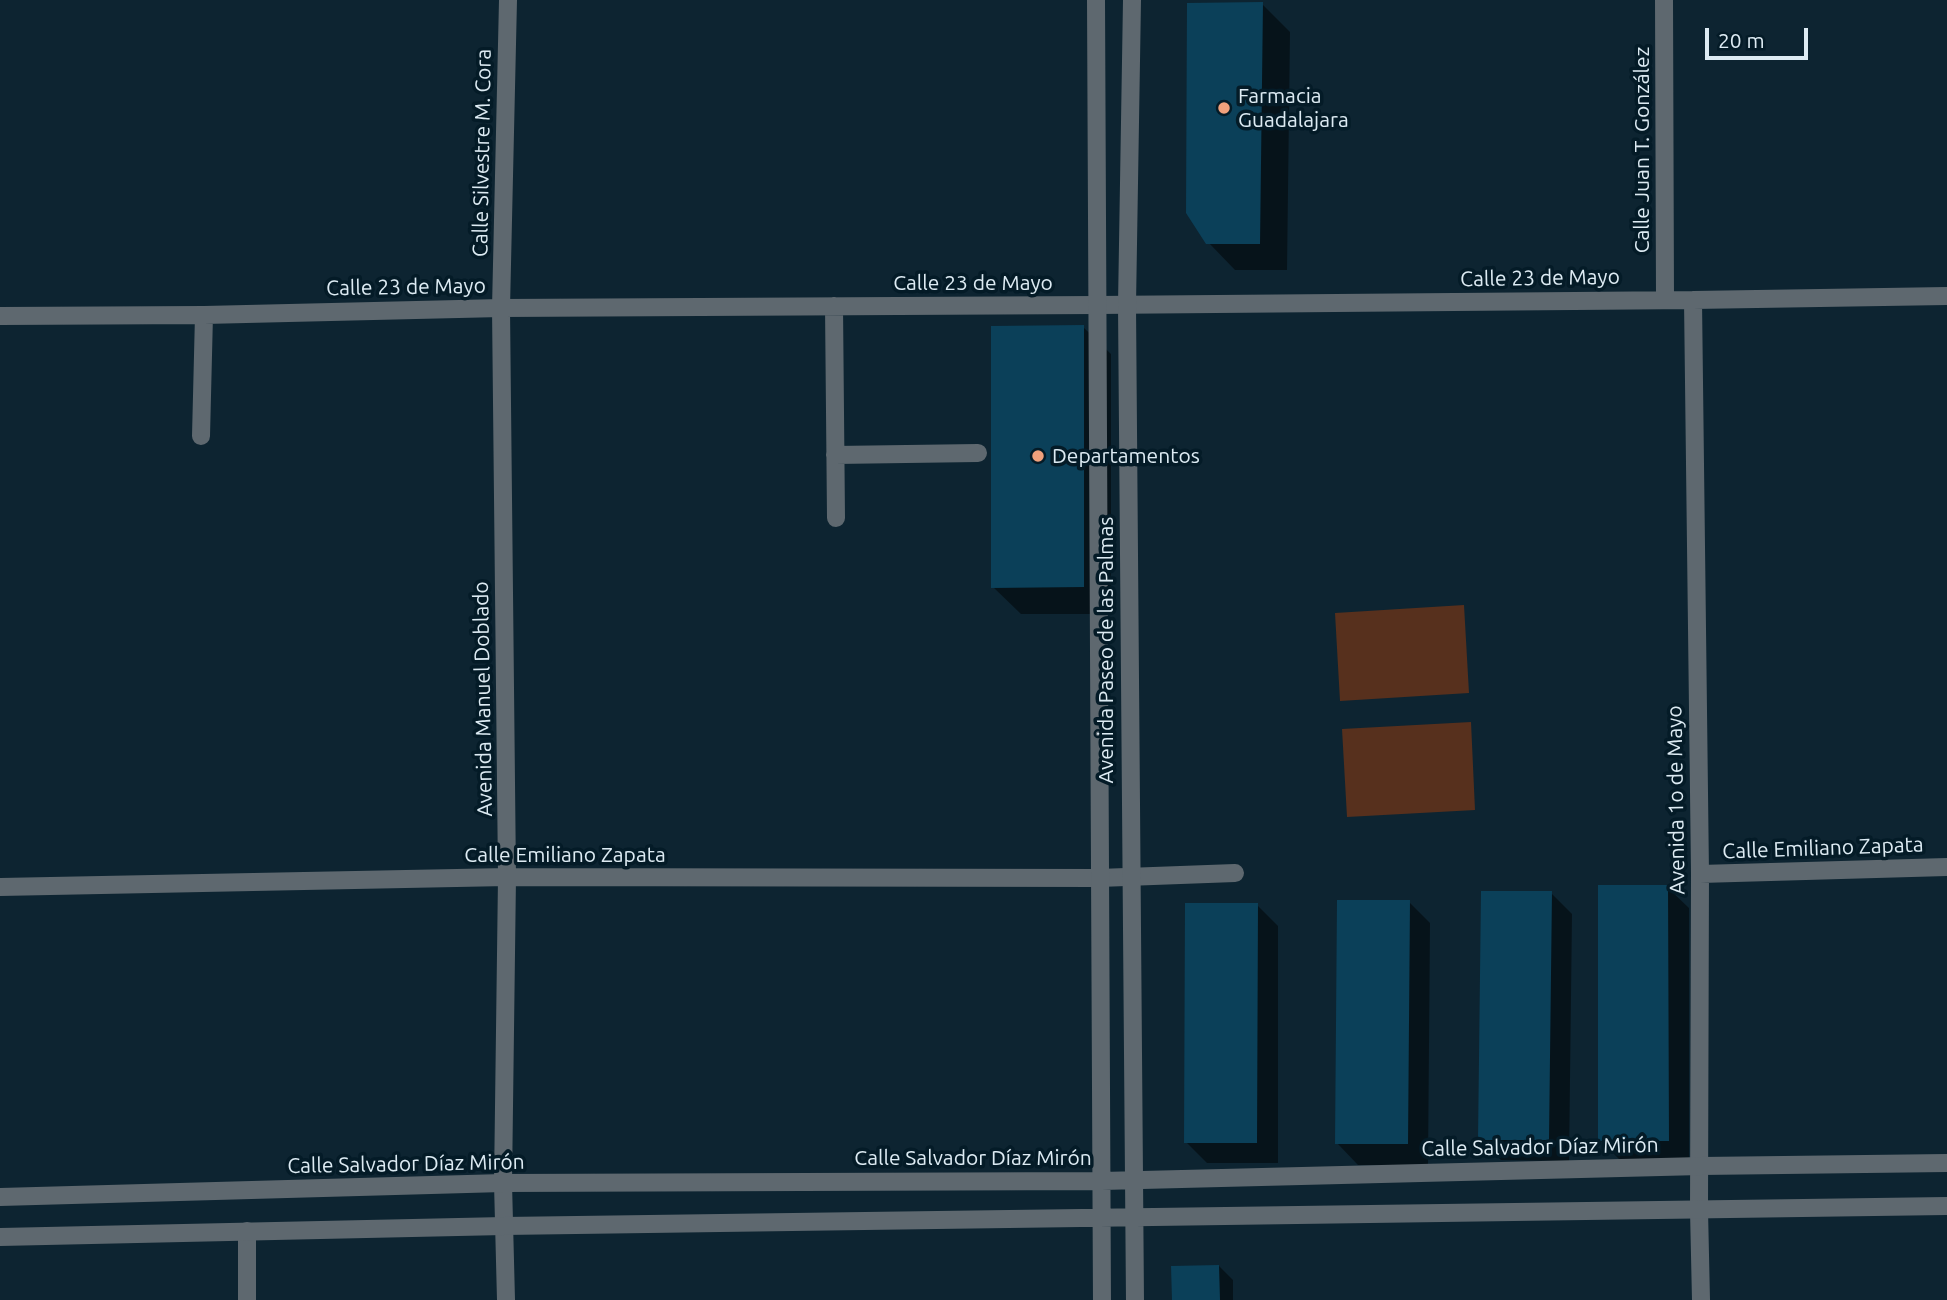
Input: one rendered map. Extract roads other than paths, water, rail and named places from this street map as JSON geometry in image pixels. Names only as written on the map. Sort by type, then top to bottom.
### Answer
[{"type":"street","name":"Calle Silvestre M. Cora","points":[[501,308],[508,0]]},
{"type":"street","name":"Avenida Paseo de las Palmas","points":[[1096,0],[1102,1300]]},
{"type":"street","name":"Avenida Paseo de las Palmas","points":[[1132,0],[1127,305],[1135,1300]]},
{"type":"street","name":"Calle Juan T. González","points":[[1664,0],[1665,299]]},
{"type":"street","name":"Calle 23 de Mayo","points":[[0,316],[204,315],[501,308],[1127,305],[1947,296]]},
{"type":"street","name":"Avenida 1o de Mayo","points":[[1693,300],[1700,874],[1701,1300]]},
{"type":"street","points":[[834,306],[836,518]]},
{"type":"street","name":"Avenida Manuel Doblado","points":[[501,308],[507,877],[503,1184],[506,1300]]},
{"type":"street","points":[[201,436],[204,315]]},
{"type":"street","points":[[835,455],[978,453]]},
{"type":"street","name":"Calle Emiliano Zapata","points":[[1700,874],[1947,867]]},
{"type":"street","name":"Calle Emiliano Zapata","points":[[0,887],[507,877],[1099,878],[1235,873]]},
{"type":"street","name":"Calle Salvador Díaz Mirón","points":[[0,1197],[503,1184],[1102,1181],[1701,1166],[1947,1163]]},
{"type":"street","points":[[0,1237],[504,1226],[1947,1206]]},
{"type":"street","points":[[247,1231],[247,1300]]},
{"type":"place","name":"Farmacia Guadalajara","points":[[1224,108]]},
{"type":"place","name":"Departamentos","points":[[1038,456]]}]
